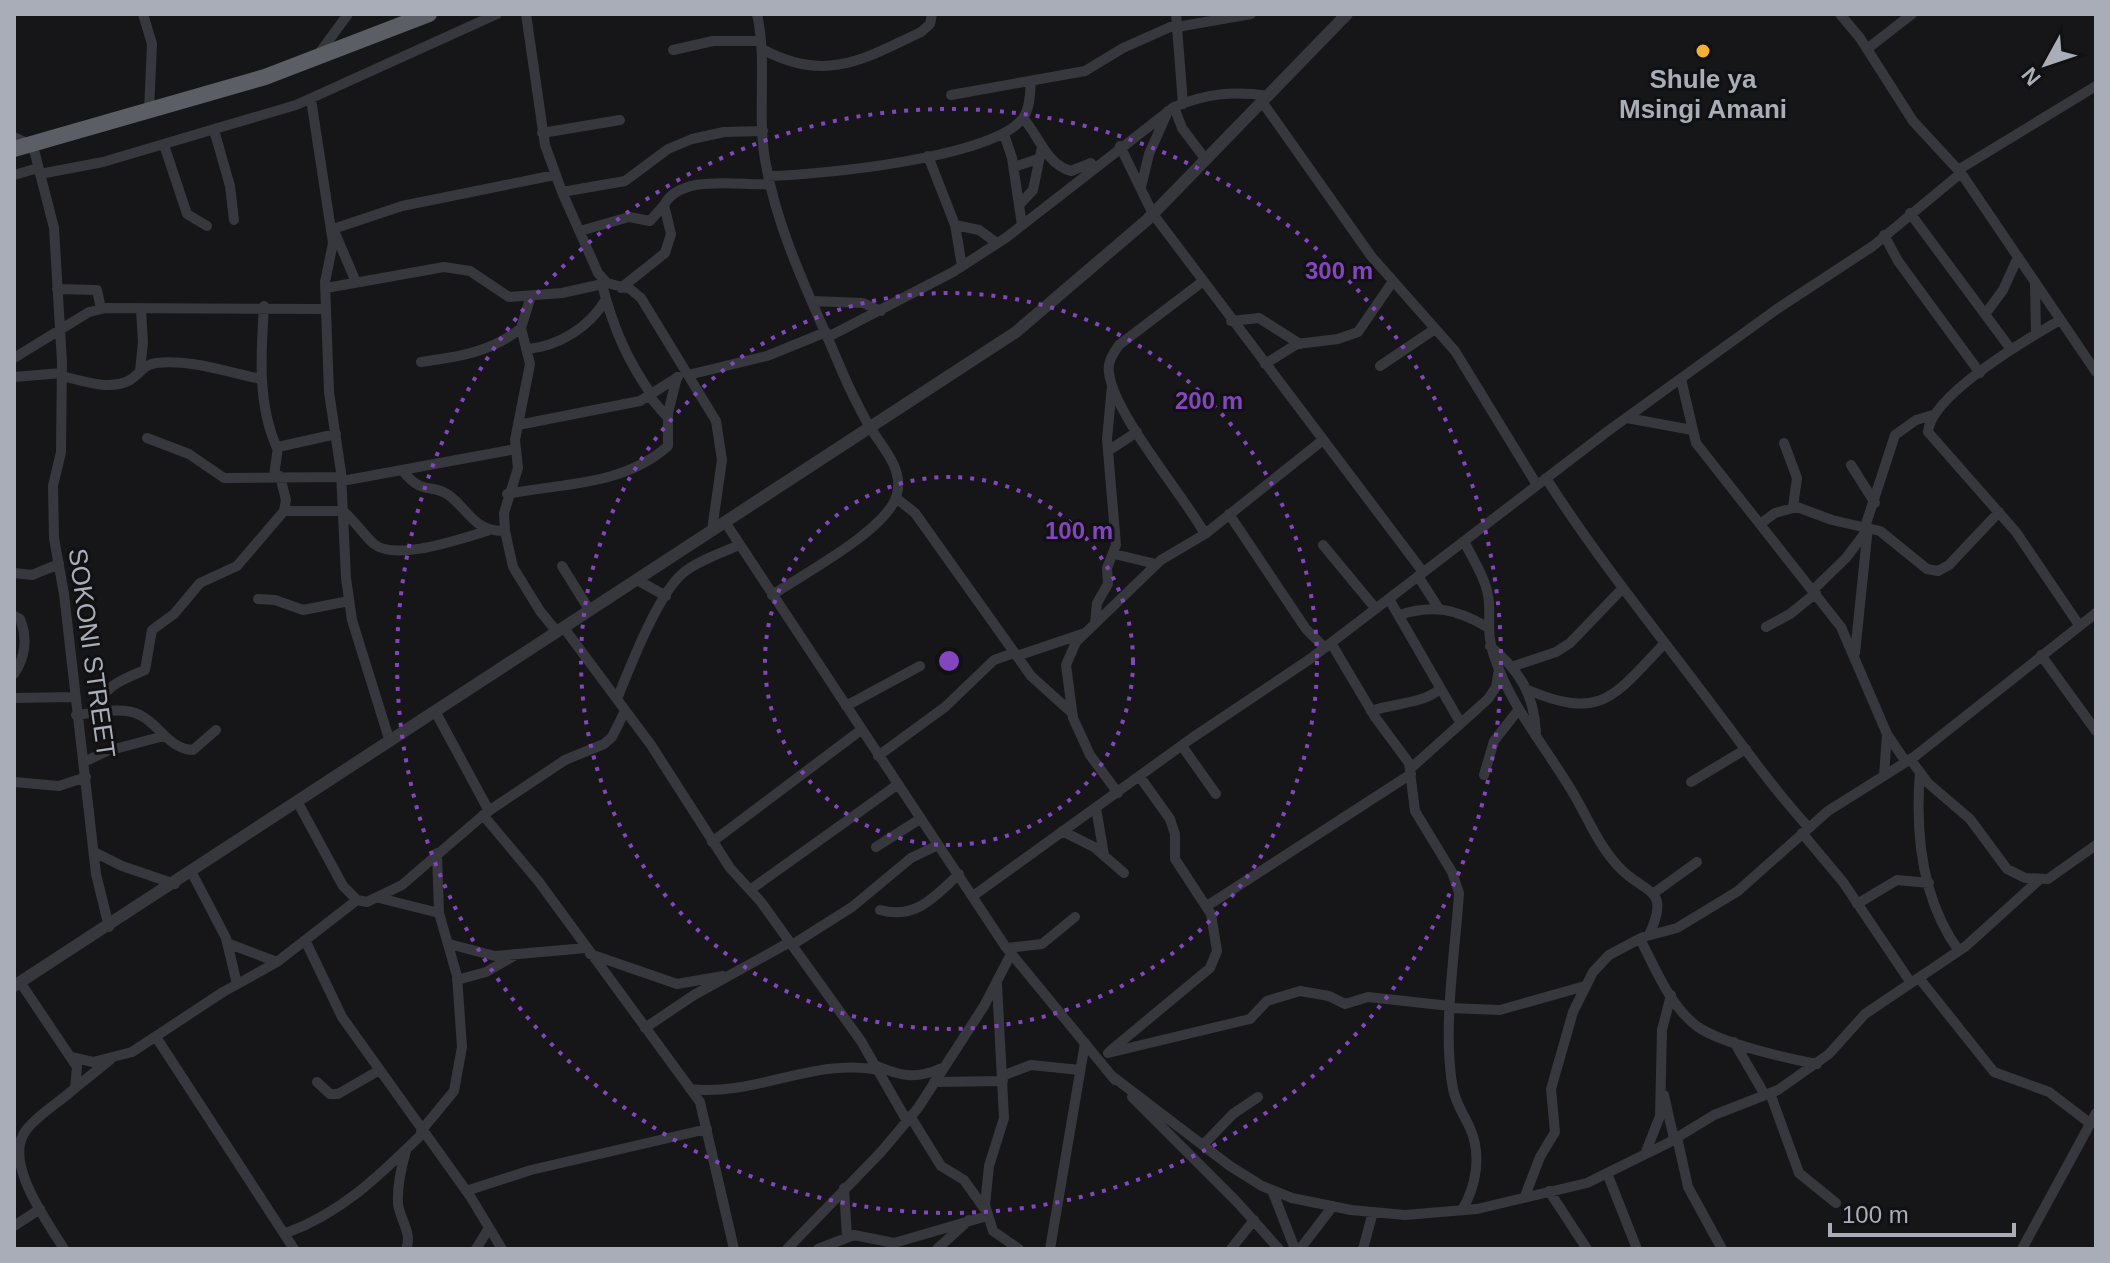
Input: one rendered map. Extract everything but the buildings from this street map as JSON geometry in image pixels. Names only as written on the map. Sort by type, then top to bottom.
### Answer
[{"type":"highway","points":[[14,149],[149,112],[314,60],[429,14]]},
{"type":"street","points":[[143,14],[152,44],[149,112]]},
{"type":"street","points":[[314,60],[348,14]]},
{"type":"street","points":[[14,175],[103,162],[311,99],[497,14]]},
{"type":"street","points":[[526,14],[542,133],[555,175],[604,283],[617,334],[651,396],[668,418]]},
{"type":"street","points":[[757,14],[762,45],[763,131],[779,224],[869,427],[887,450],[896,471],[896,498],[878,524],[772,595]]},
{"type":"street","points":[[673,50],[713,41],[762,45],[794,64],[848,65],[921,32],[930,24],[932,14]]},
{"type":"street","points":[[951,95],[1085,71],[1176,22],[1251,14]]},
{"type":"street","points":[[75,1088],[77,1067],[17,984],[192,873],[1016,332],[1153,214],[1347,14]]},
{"type":"street","points":[[1840,14],[1867,49],[1913,121],[1959,171],[2095,370]]},
{"type":"street","points":[[1867,49],[1912,14]]},
{"type":"street","points":[[1176,22],[1175,107],[1182,128],[1206,160]]},
{"type":"street","points":[[580,231],[629,217],[650,221],[675,192],[698,185],[833,172],[928,156],[1004,134],[1023,118],[1031,82]]},
{"type":"street","points":[[973,896],[1328,646],[1627,418],[1884,235],[1959,171],[2096,86]]},
{"type":"street","points":[[518,425],[651,396],[684,374],[767,356],[827,335],[881,311],[962,266],[1022,225],[1120,146],[1175,107],[1204,95],[1236,91],[1266,99],[1393,281],[1455,351],[1542,481],[1746,749],[1915,981],[1994,1072],[2049,1092],[2091,1124]]},
{"type":"street","points":[[311,99],[332,227],[333,243],[326,288],[329,392],[342,479],[349,601],[366,671],[390,742]]},
{"type":"street","points":[[1141,187],[1149,154],[1175,107]]},
{"type":"street","points":[[1023,118],[1048,158],[1067,170],[1089,163],[1097,165]]},
{"type":"street","points":[[542,133],[620,120]]},
{"type":"street","points":[[214,130],[230,186],[234,220]]},
{"type":"street","points":[[562,192],[625,181],[668,149],[692,139],[724,132],[763,131]]},
{"type":"street","points":[[1004,134],[1014,167],[1022,225]]},
{"type":"street","points":[[14,137],[33,146]]},
{"type":"street","points":[[164,145],[187,214],[207,226]]},
{"type":"street","name":"SOKONI STREET","points":[[33,146],[54,228],[62,375],[61,452],[53,486],[59,564],[94,852],[109,927]]},
{"type":"street","points":[[1019,205],[1033,190],[1042,146]]},
{"type":"street","points":[[1120,146],[1153,214],[1323,440],[1420,574],[1439,609]]},
{"type":"street","points":[[928,156],[955,225],[962,266]]},
{"type":"street","points":[[1014,167],[1038,159]]},
{"type":"street","points":[[332,227],[402,206],[555,175]]},
{"type":"street","points":[[621,288],[665,253],[671,234],[664,205]]},
{"type":"street","points":[[1910,213],[2010,348]]},
{"type":"street","points":[[955,225],[979,230],[997,243]]},
{"type":"street","points":[[332,227],[356,282]]},
{"type":"street","points":[[1884,235],[1898,261],[1980,373]]},
{"type":"street","points":[[1986,313],[2003,290],[2018,257]]},
{"type":"street","points":[[326,288],[458,267],[470,271],[509,297],[604,283],[641,298],[684,374],[707,402],[721,441],[722,460],[712,530]]},
{"type":"street","points":[[1265,364],[1300,344],[1338,339],[1358,332],[1393,281]]},
{"type":"street","points":[[1095,623],[1097,603],[1108,584],[1107,568],[1114,554],[1116,534],[1108,451],[1112,386],[1110,359],[1119,345],[1202,282]]},
{"type":"street","points":[[2035,283],[2036,334]]},
{"type":"street","points":[[57,289],[97,290],[101,309]]},
{"type":"street","points":[[531,296],[521,328],[530,364],[518,425],[516,479],[507,494],[505,531],[513,567],[540,611],[561,630],[651,745],[712,842],[791,943],[878,1068],[941,1166],[964,1180],[986,1213],[993,1231],[1019,1249]]},
{"type":"street","points":[[526,349],[538,348],[583,328],[606,299]]},
{"type":"street","points":[[812,301],[863,303],[881,311]]},
{"type":"street","points":[[14,358],[59,329],[101,309],[264,306],[326,309]]},
{"type":"street","points":[[92,713],[100,695],[111,684],[145,670],[152,630],[174,614],[200,583],[237,566],[284,511],[286,500],[277,476],[277,448],[270,434],[261,379],[264,306]]},
{"type":"street","points":[[140,371],[143,342],[141,310]]},
{"type":"street","points":[[1231,321],[1259,318],[1300,344]]},
{"type":"street","points":[[2060,320],[2010,348],[1933,415],[1928,424],[1931,439],[1958,463],[1999,512],[2079,625]]},
{"type":"street","points":[[421,362],[482,351],[505,341],[521,328]]},
{"type":"street","points":[[1380,366],[1435,329]]},
{"type":"street","points":[[14,377],[62,375],[108,385],[123,383],[152,363],[183,362],[261,379]]},
{"type":"street","points":[[507,494],[628,472],[668,446],[668,418],[684,374]]},
{"type":"street","points":[[1681,379],[1696,443],[1780,553],[1815,591],[1855,653],[1887,734],[1908,760],[1970,819],[2007,869],[2025,878],[2039,880]]},
{"type":"street","points":[[1112,386],[1137,432],[1205,534]]},
{"type":"street","points":[[1855,653],[1867,528],[1895,435],[1916,420],[1933,415]]},
{"type":"street","points":[[1627,418],[1692,430]]},
{"type":"street","points":[[1108,451],[1137,432]]},
{"type":"street","points":[[277,448],[336,434]]},
{"type":"street","points":[[147,438],[189,454],[224,478],[277,476],[342,479],[516,449]]},
{"type":"street","points":[[1118,793],[1090,755],[1071,712],[1066,665],[1076,642],[1156,564],[1205,534],[1323,440]]},
{"type":"street","points":[[1784,443],[1797,478],[1793,507]]},
{"type":"street","points":[[1851,465],[1875,503]]},
{"type":"street","points":[[402,470],[421,489],[446,493],[487,531]]},
{"type":"street","points":[[896,498],[915,513],[1031,676],[1071,712]]},
{"type":"street","points":[[1760,524],[1775,513],[1793,507],[1867,528],[1898,543],[1927,569],[1938,571],[1949,565],[1999,512]]},
{"type":"street","points":[[284,511],[343,511],[383,549],[426,548],[487,531],[505,531]]},
{"type":"street","points":[[1229,514],[1306,629],[1328,646],[1410,771],[1415,811],[1452,872],[1459,893],[1450,1007],[1453,1089],[1472,1131],[1477,1164],[1472,1194],[1462,1210]]},
{"type":"street","points":[[725,522],[1009,951],[1085,1043],[1103,1056],[1112,1076],[1279,1249]]},
{"type":"street","points":[[1766,627],[1790,614],[1815,591],[1846,558],[1867,528]]},
{"type":"street","points":[[1464,541],[1489,601],[1487,627],[1490,646],[1519,709],[1589,818],[1604,849],[1620,868],[1654,893],[1660,906],[1644,937]]},
{"type":"street","points":[[617,699],[639,646],[666,596],[685,571],[739,545]]},
{"type":"street","points":[[1323,545],[1376,609]]},
{"type":"street","points":[[1114,554],[1156,564]]},
{"type":"street","points":[[14,573],[32,575],[59,564]]},
{"type":"street","points":[[562,566],[590,611]]},
{"type":"street","points":[[637,580],[666,596]]},
{"type":"street","points":[[1514,666],[1556,652],[1570,643],[1622,589]]},
{"type":"street","points":[[258,599],[275,600],[303,610],[349,601]]},
{"type":"street","points":[[1389,599],[1460,722]]},
{"type":"street","points":[[1399,615],[1420,607],[1459,611],[1487,627]]},
{"type":"street","points":[[1525,1196],[1540,1157],[1555,1132],[1551,1089],[1573,1012],[1585,986],[1609,955],[1644,937],[1677,928],[1738,891],[1805,831],[1908,760],[2096,613]]},
{"type":"street","points":[[14,616],[20,619],[25,637],[21,664],[14,674]]},
{"type":"street","points":[[878,756],[945,707],[994,660],[1084,634]]},
{"type":"street","points":[[1528,690],[1577,706],[1597,703],[1635,675],[1664,644]]},
{"type":"street","points":[[1490,646],[1514,666],[1528,690],[1535,706],[1536,735]]},
{"type":"street","points":[[2041,655],[2096,731]]},
{"type":"street","points":[[846,706],[920,666]]},
{"type":"street","points":[[1207,906],[1410,771],[1488,699],[1496,687],[1499,669]]},
{"type":"street","points":[[1371,711],[1400,701],[1428,699],[1440,689]]},
{"type":"street","points":[[14,698],[74,697]]},
{"type":"street","points":[[1484,775],[1494,741],[1519,709]]},
{"type":"street","points":[[435,711],[486,813],[705,1112],[709,1151],[734,1249]]},
{"type":"street","points":[[379,898],[402,885],[486,813],[565,760],[604,744],[612,737],[625,711]]},
{"type":"street","points":[[76,715],[140,714],[182,749],[193,750],[216,730]]},
{"type":"street","points":[[712,842],[861,730]]},
{"type":"street","points":[[1884,776],[1887,734]]},
{"type":"street","points":[[84,762],[117,748],[164,736]]},
{"type":"street","points":[[1182,746],[1216,794]]},
{"type":"street","points":[[1691,782],[1746,749]]},
{"type":"street","points":[[1920,772],[1917,812],[1929,883],[1940,922],[1959,951]]},
{"type":"street","points":[[14,782],[59,786],[86,777]]},
{"type":"street","points":[[1103,1056],[1213,966],[1217,951],[1207,906],[1175,859],[1175,834],[1170,819],[1140,777]]},
{"type":"street","points":[[750,890],[897,785]]},
{"type":"street","points":[[298,803],[343,886],[357,900]]},
{"type":"street","points":[[1096,808],[1104,855]]},
{"type":"street","points":[[876,847],[920,819]]},
{"type":"street","points":[[1062,831],[1104,855],[1124,873]]},
{"type":"street","points":[[645,1028],[729,975],[839,916],[911,858],[938,845]]},
{"type":"street","points":[[1112,1076],[1203,1145],[1272,1190],[1333,1206],[1405,1215],[1462,1210],[1587,1183],[1714,1115],[1768,1094],[1817,1064],[1865,1014],[1959,951],[2039,880],[2060,871],[2091,848],[2096,863]]},
{"type":"street","points":[[94,852],[122,866],[175,884]]},
{"type":"street","points":[[286,1233],[314,1223],[338,1208],[406,1150],[454,1091],[462,1047],[457,980],[439,913],[437,853]]},
{"type":"street","points":[[1654,893],[1678,879],[1697,862]]},
{"type":"street","points":[[192,873],[227,943],[237,984]]},
{"type":"street","points":[[880,910],[903,914],[914,910],[934,899],[959,874]]},
{"type":"street","points":[[1857,904],[1897,880],[1929,883]]},
{"type":"street","points":[[71,1057],[93,1062],[132,1052],[237,984],[277,962],[357,900],[379,898],[439,913]]},
{"type":"street","points":[[1009,951],[1042,944],[1075,917]]},
{"type":"street","points":[[1644,937],[1671,995],[1699,1028],[1817,1064]]},
{"type":"street","points":[[306,942],[342,1017],[466,1191],[502,1249]]},
{"type":"street","points":[[227,943],[277,962]]},
{"type":"street","points":[[449,944],[495,956],[588,951],[677,984],[729,975]]},
{"type":"street","points":[[787,1249],[908,1118],[997,984],[1009,951]]},
{"type":"street","points":[[457,980],[486,972],[516,954]]},
{"type":"street","points":[[986,1213],[985,1187],[1004,1118],[997,984]]},
{"type":"street","points":[[1103,1056],[1250,1019],[1267,1001],[1300,991],[1329,996],[1345,1004],[1368,997],[1500,1010],[1585,986]]},
{"type":"street","points":[[1645,1154],[1660,1116],[1663,1093],[1662,1030],[1671,995]]},
{"type":"street","points":[[156,1037],[294,1249]]},
{"type":"street","points":[[1734,1041],[1768,1094],[1799,1173],[1836,1203]]},
{"type":"street","points":[[1050,1249],[1085,1043]]},
{"type":"street","points":[[64,1249],[24,1179],[16,1146],[26,1130],[112,1058]]},
{"type":"street","points":[[934,1082],[1003,1078],[1031,1065],[1080,1070]]},
{"type":"street","points":[[690,1089],[724,1090],[848,1066],[878,1068],[908,1077],[923,1076],[942,1068]]},
{"type":"street","points":[[317,1082],[330,1094],[338,1094],[378,1071]]},
{"type":"street","points":[[1663,1093],[1688,1187],[1722,1249]]},
{"type":"street","points":[[1203,1145],[1233,1114],[1258,1097]]},
{"type":"street","points":[[2022,1249],[2096,1113]]},
{"type":"street","points":[[466,1191],[531,1170],[663,1136],[707,1129]]},
{"type":"street","points":[[406,1150],[398,1187],[400,1216],[409,1236],[406,1249]]},
{"type":"street","points":[[1607,1173],[1637,1249]]},
{"type":"street","points":[[844,1188],[847,1237]]},
{"type":"street","points":[[1272,1190],[1298,1249],[1333,1206]]},
{"type":"street","points":[[1549,1191],[1587,1249]]},
{"type":"street","points":[[14,1226],[40,1209]]},
{"type":"street","points":[[1363,1249],[1373,1212]]},
{"type":"street","points":[[818,1249],[854,1235],[885,1246],[986,1213]]},
{"type":"street","points":[[937,1249],[969,1220]]},
{"type":"street","points":[[1231,1249],[1254,1220]]},
{"type":"street","points":[[476,1249],[489,1228]]},
{"type":"place","name":"Shule ya Msingi Amani","points":[[1703,51]]}]
